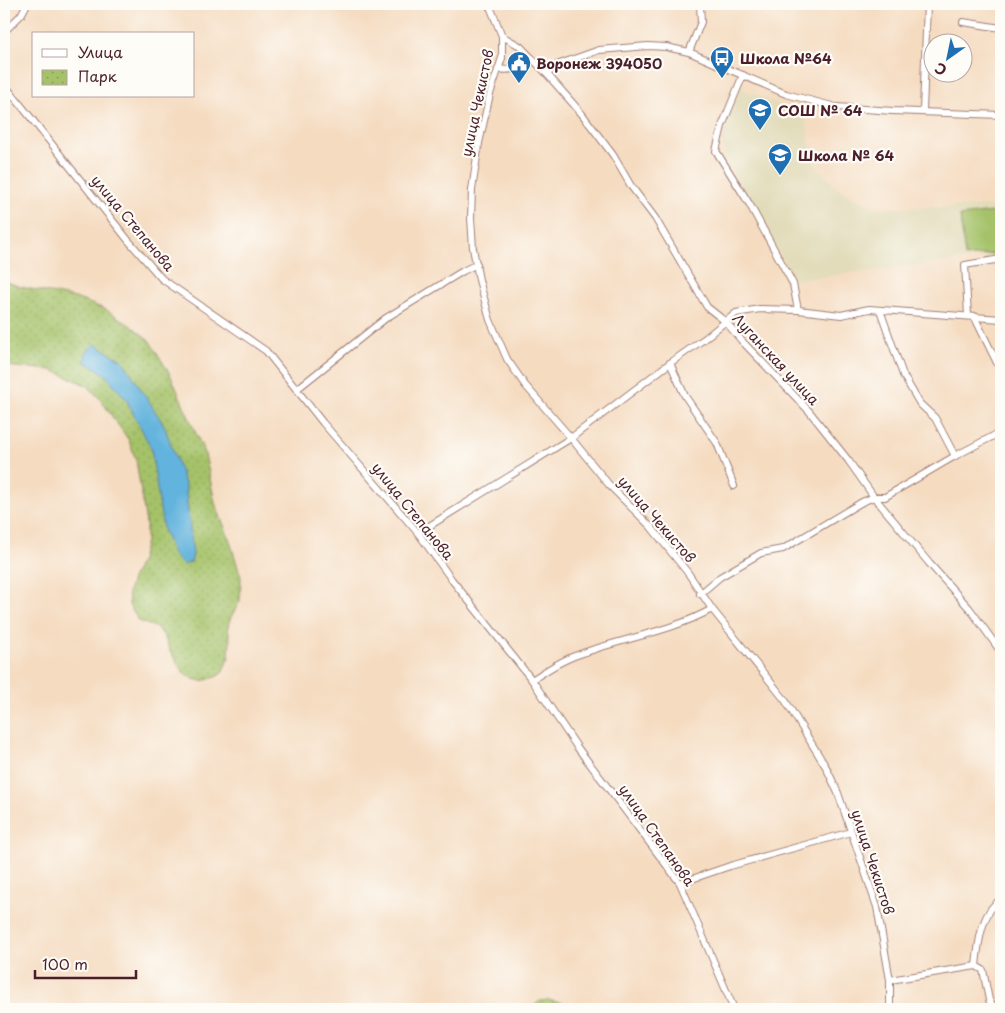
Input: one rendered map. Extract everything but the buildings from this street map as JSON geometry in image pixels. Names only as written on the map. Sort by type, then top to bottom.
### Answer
[{"type":"street","points":[[4,32],[21,15],[27,4]]},
{"type":"street","points":[[489,4],[502,36]]},
{"type":"street","points":[[689,52],[701,22],[700,4]]},
{"type":"street","points":[[923,111],[927,4]]},
{"type":"street","points":[[963,22],[1001,28]]},
{"type":"street","name":"Луганская улица","points":[[502,36],[520,46],[582,114],[613,155],[631,186],[655,218],[706,307],[726,322],[740,340],[809,411],[848,460],[874,497],[970,609],[1001,652]]},
{"type":"street","name":"улица Чекистов","points":[[502,36],[502,58],[490,94],[472,190],[473,248],[490,320],[507,359],[525,385],[610,486],[651,527],[688,574],[700,594],[785,700],[826,767],[838,793],[877,907],[890,980],[890,1009]]},
{"type":"street","points":[[547,74],[557,64],[599,50],[648,46],[666,47],[689,52],[786,94],[836,107],[1001,115]]},
{"type":"street","points":[[499,70],[514,69],[532,58]]},
{"type":"street","points":[[743,75],[722,126],[716,151],[750,205],[793,284],[798,310]]},
{"type":"street","name":"улица Степанова","points":[[4,84],[128,240],[162,279],[266,351],[323,423],[418,533],[452,580],[532,680],[577,747],[680,883],[734,1009]]},
{"type":"street","points":[[1001,259],[965,265],[971,316],[1001,371]]},
{"type":"street","points":[[297,389],[386,318],[463,270],[477,264]]},
{"type":"street","points":[[418,533],[571,438],[736,313],[760,309],[798,310],[841,315],[869,309],[1001,319]]},
{"type":"street","points":[[880,310],[903,375],[920,404],[935,418],[955,456]]},
{"type":"street","points":[[670,363],[685,396],[716,443],[734,486]]},
{"type":"street","points":[[700,594],[720,577],[761,552],[783,549],[862,502],[874,497],[885,497],[955,456],[1001,432]]},
{"type":"street","points":[[532,680],[550,667],[578,654],[692,620],[712,609]]},
{"type":"street","points":[[680,883],[730,866],[851,832]]},
{"type":"street","points":[[976,966],[980,934],[990,911],[1001,900]]},
{"type":"street","points":[[890,980],[976,966],[984,970],[988,1000],[994,1009]]},
{"type":"shaded area","name":"Школа № 64","points":[[741,88],[805,116],[814,164],[836,187],[876,208],[1001,206],[1001,255],[795,280],[728,164],[721,139]]},
{"type":"green space","points":[[1001,211],[1001,253],[965,257],[960,216]]},
{"type":"green space","points":[[4,281],[21,287],[75,298],[105,309],[149,340],[170,374],[205,454],[215,503],[229,538],[241,577],[240,601],[230,619],[228,627],[230,641],[229,657],[222,673],[216,677],[202,681],[193,679],[183,672],[169,649],[164,636],[157,628],[139,621],[129,605],[128,592],[141,560],[146,541],[146,524],[136,460],[128,439],[100,399],[88,386],[52,370],[4,366]]},
{"type":"green space","points":[[548,1000],[562,1003],[573,1009],[529,1009],[540,1001]]},
{"type":"water","points":[[95,344],[123,361],[164,425],[185,484],[193,555],[191,562],[183,565],[174,556],[163,529],[151,448],[126,399],[104,373],[84,361],[87,351]]},
{"type":"place","name":"Школа №64","points":[[722,79]]},
{"type":"place","name":"Воронеж 394050","points":[[519,84]]},
{"type":"place","name":"СОШ № 64","points":[[760,131]]},
{"type":"place","name":"Школа № 64","points":[[780,176]]}]
